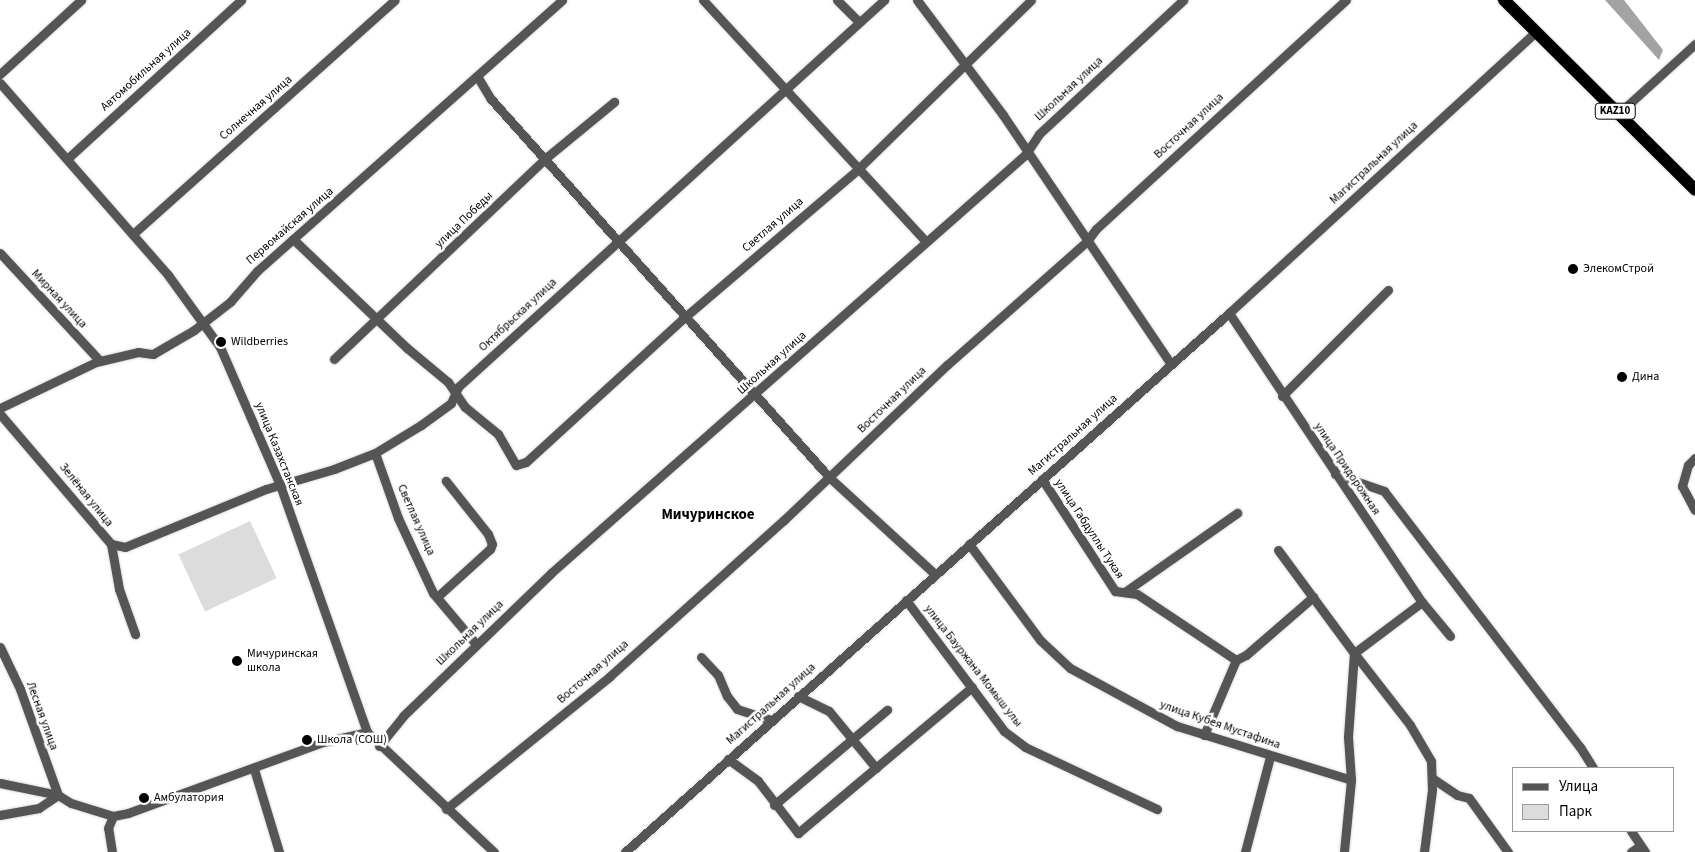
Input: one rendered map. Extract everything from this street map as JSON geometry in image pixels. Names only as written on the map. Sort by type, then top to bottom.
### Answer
[{"type":"highway","name":"KAZ10","points":[[1504,0],[1695,190]]},
{"type":"street","points":[[0,74],[81,0]]},
{"type":"street","name":"Автомобильная улица","points":[[67,159],[241,0]]},
{"type":"street","name":"Солнечная улица","points":[[133,234],[395,0]]},
{"type":"street","name":"Первомайская улица","points":[[0,408],[100,361],[138,352],[153,354],[204,323],[230,302],[256,272],[562,0]]},
{"type":"street","points":[[703,0],[857,170],[925,241]]},
{"type":"street","points":[[837,0],[859,22]]},
{"type":"street","name":"Октябрьская улица","points":[[111,544],[125,547],[280,485],[375,453],[451,403],[456,392],[617,241],[786,91],[884,0]]},
{"type":"street","points":[[917,0],[1028,150],[1087,241],[1171,364]]},
{"type":"street","name":"Светлая улица","points":[[456,392],[465,407],[498,434],[516,465],[526,462],[685,316],[857,170],[1031,0]]},
{"type":"street","name":"Школьная улица","points":[[379,746],[403,716],[476,644],[1028,150],[1039,134],[1183,0]]},
{"type":"street","name":"Восточная улица","points":[[446,809],[610,676],[1007,310],[1087,241],[1096,229],[1346,0]]},
{"type":"street","name":"Магистральная улица","points":[[624,852],[1229,313],[1536,32]]},
{"type":"street","points":[[1618,114],[1695,44]]},
{"type":"street","points":[[477,76],[491,99],[547,157],[617,241],[754,395],[829,476],[935,574]]},
{"type":"street","name":"улица Казахстанская","points":[[0,83],[133,234],[204,323],[230,367],[280,485],[367,732],[379,746],[494,852]]},
{"type":"street","name":"улица Победы","points":[[334,359],[547,157],[614,102]]},
{"type":"street","points":[[293,239],[456,392]]},
{"type":"street","name":"Мирная улица","points":[[0,253],[100,361]]},
{"type":"street","points":[[1282,396],[1388,290]]},
{"type":"street","name":"улица Придорожная","points":[[1229,313],[1282,396],[1422,602],[1450,636]]},
{"type":"street","name":"Зелёная улица","points":[[0,414],[111,544],[119,589],[135,634]]},
{"type":"street","name":"Светлая улица","points":[[375,453],[398,518],[437,597],[476,644]]},
{"type":"street","points":[[1695,458],[1686,471],[1682,486],[1695,510]]},
{"type":"street","points":[[1335,474],[1384,492],[1580,747],[1592,767]]},
{"type":"street","name":"улица Габдуллы Тукая","points":[[1042,479],[1115,591],[1137,594],[1236,660]]},
{"type":"street","points":[[437,597],[490,550],[492,544],[488,534],[446,481]]},
{"type":"street","points":[[1126,591],[1238,513]]},
{"type":"street","name":"улица Кубея Мустафина","points":[[969,544],[1040,640],[1070,668],[1152,715],[1270,757],[1351,780]]},
{"type":"street","points":[[1278,550],[1410,725],[1431,761],[1432,778],[1424,852]]},
{"type":"street","points":[[1204,735],[1236,660],[1246,655],[1313,597]]},
{"type":"street","name":"улица Бауржана Момыш улы","points":[[906,600],[1004,731],[1025,747],[1157,808]]},
{"type":"street","points":[[1344,852],[1351,780],[1348,737],[1354,653],[1422,602]]},
{"type":"street","name":"Лесная улица","points":[[0,647],[20,689],[58,795]]},
{"type":"street","points":[[701,657],[718,675],[727,696],[737,709],[771,720]]},
{"type":"street","points":[[728,759],[758,781],[774,805],[798,834],[972,687]]},
{"type":"street","points":[[798,696],[829,711],[876,768]]},
{"type":"street","points":[[774,805],[887,710]]},
{"type":"street","points":[[0,783],[58,795],[71,803],[113,816],[254,769],[323,742],[367,732]]},
{"type":"street","points":[[1245,852],[1270,757]]},
{"type":"street","points":[[254,769],[279,852]]},
{"type":"street","points":[[1432,778],[1457,796],[1469,798],[1508,852]]},
{"type":"street","points":[[0,815],[39,808],[58,795]]},
{"type":"street","points":[[112,852],[108,828],[113,816]]},
{"type":"street","points":[[1631,852],[1643,849],[1632,832]]},
{"type":"green space","points":[[250,521],[277,578],[205,611],[178,554]]},
{"type":"shaded area","points":[[1605,0],[1624,0],[1663,50],[1659,60]]},
{"type":"place","name":"ЭлекомСтрой","points":[[1573,269]]},
{"type":"place","name":"Wildberries","points":[[221,342]]},
{"type":"place","name":"Дина","points":[[1622,377]]},
{"type":"place","name":"Мичуринская школа","points":[[237,661]]},
{"type":"place","name":"Школа (СОШ)","points":[[307,740]]},
{"type":"place","name":"Амбулатория","points":[[144,798]]},
{"type":"district","name":"Мичуринское","points":[[708,515]]}]
